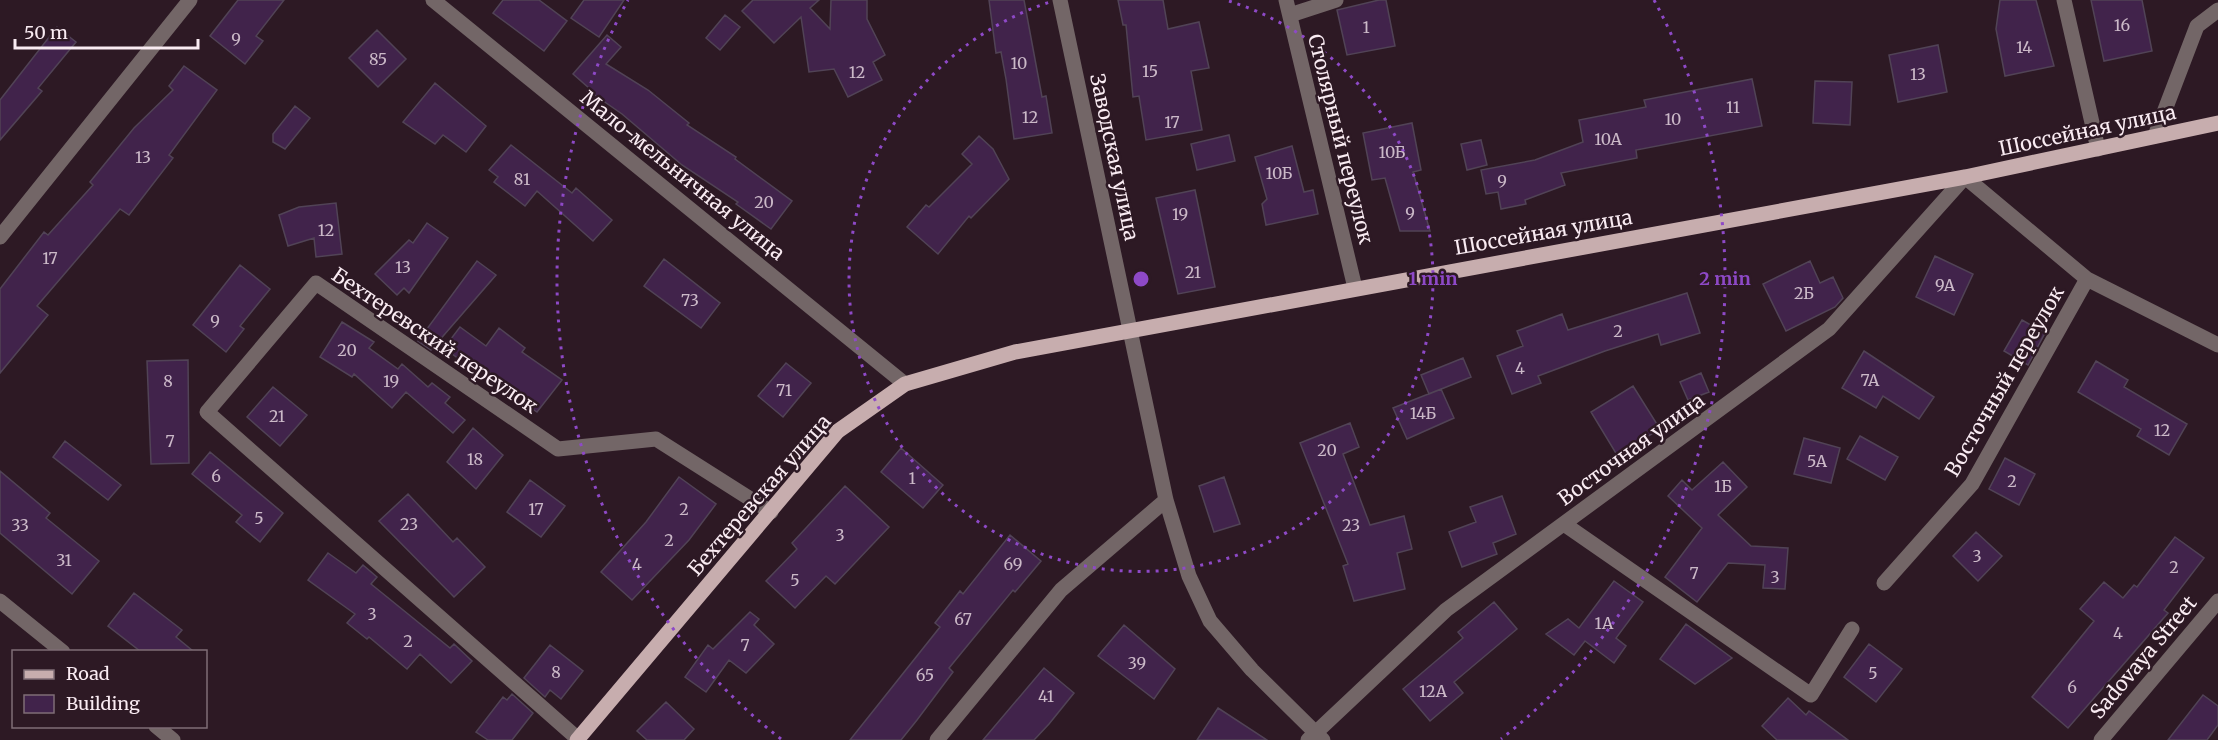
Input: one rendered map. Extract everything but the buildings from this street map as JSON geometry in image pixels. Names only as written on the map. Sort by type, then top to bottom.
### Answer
[{"type":"main road","name":"Шоссейная улица","points":[[1130,330],[1965,177],[2218,123]]},
{"type":"main road","name":"Бехтеревская улица","points":[[578,740],[838,431],[905,384],[1015,352],[1130,330]]},
{"type":"street","points":[[0,237],[190,0]]},
{"type":"street","name":"Мало-мельничная улица","points":[[433,0],[905,384]]},
{"type":"street","name":"Заводская улица","points":[[1060,0],[1166,500]]},
{"type":"street","points":[[1288,7],[1336,0]]},
{"type":"street","points":[[2064,0],[2097,149]]},
{"type":"street","name":"Столярный переулок","points":[[1288,7],[1355,288]]},
{"type":"street","points":[[2155,136],[2197,26],[2218,10]]},
{"type":"street","points":[[1965,177],[2087,279],[2218,345]]},
{"type":"street","name":"Восточная улица","points":[[1315,737],[1446,610],[1829,329],[1965,177]]},
{"type":"street","name":"Восточный переулок","points":[[1884,583],[1972,484],[2087,279]]},
{"type":"street","name":"Бехтеревский переулок","points":[[578,740],[207,412],[316,283],[558,449],[656,439],[771,512]]},
{"type":"street","points":[[937,740],[1061,590],[1166,500],[1189,576],[1210,621],[1315,737]]},
{"type":"street","points":[[1564,524],[1810,695],[1852,629]]},
{"type":"street","points":[[0,601],[62,650]]},
{"type":"street","name":"Sadovaya Street","points":[[2100,740],[2218,601]]},
{"type":"street","points":[[158,728],[173,740]]}]
